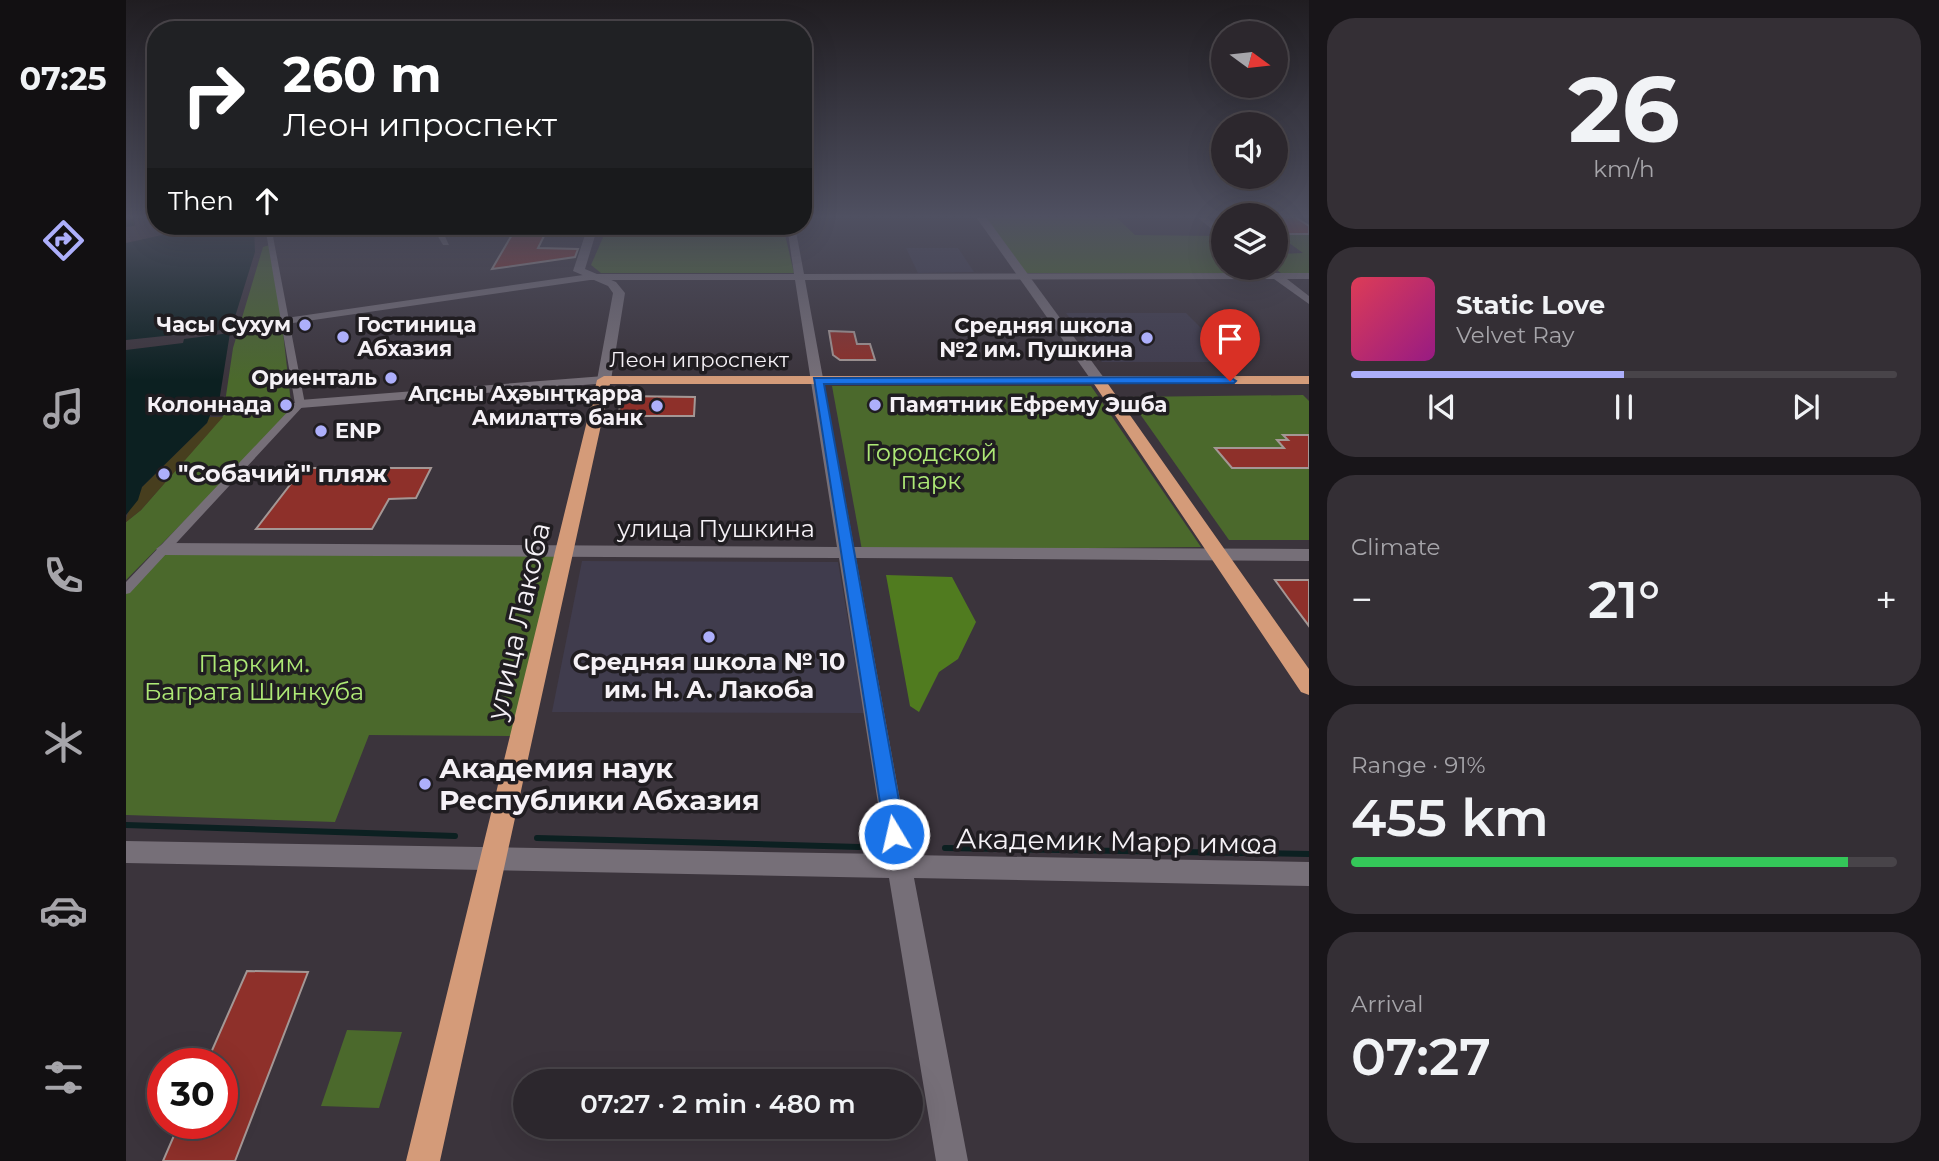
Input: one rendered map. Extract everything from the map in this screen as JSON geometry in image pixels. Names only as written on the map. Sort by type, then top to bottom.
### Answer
[{"type":"highway","name":"Леон ипроспект","points":[[604,380],[1309,380]]},
{"type":"highway","name":"улица Лакоба","points":[[423,1161],[604,380]]},
{"type":"highway","points":[[1099,381],[1309,686]]},
{"type":"main road","points":[[579,271],[612,284],[619,293],[604,380]]},
{"type":"main road","points":[[1020,271],[1099,381]]},
{"type":"street","points":[[126,590],[300,404],[277,271]]},
{"type":"street","points":[[799,271],[952,1161]]},
{"type":"street","points":[[286,321],[590,277],[1211,276]]},
{"type":"street","points":[[1288,276],[1309,276]]},
{"type":"street","points":[[1282,280],[1309,300]]},
{"type":"street","name":"Леон ипроспект","points":[[300,404],[604,380]]},
{"type":"street","name":"улица Пушкина","points":[[164,549],[1309,555]]},
{"type":"street","name":"Академик Марр имҩа","points":[[126,852],[1309,874]]},
{"type":"shaded area","points":[[126,271],[249,271],[230,333],[218,408],[213,408],[207,423],[142,487],[138,500],[126,515]]},
{"type":"shaded area","points":[[917,271],[974,272],[918,273]]},
{"type":"shaded area","name":"Средняя школа №2 им. Пушкина","points":[[1066,313],[1186,313],[1235,362],[1102,362]]},
{"type":"shaded area","name":"Средняя школа № 10 им. Н. А. Лакоба","points":[[582,561],[838,562],[864,713],[552,712]]},
{"type":"green space","points":[[256,271],[276,271],[292,412],[126,580],[126,522],[141,510],[223,416],[233,348]]},
{"type":"green space","points":[[599,271],[794,273],[601,273]]},
{"type":"green space","points":[[1024,271],[1211,271],[1025,273]]},
{"type":"green space","points":[[1288,271],[1309,271],[1309,274],[1288,273]]},
{"type":"green space","name":"Городской парк","points":[[832,386],[1091,386],[1201,547],[862,550]]},
{"type":"green space","points":[[1303,395],[1309,401],[1309,540],[1229,540],[1128,397]]},
{"type":"green space","name":"Парк им. Баграта Шинкуба","points":[[164,549],[564,553],[522,736],[369,735],[335,822],[126,815],[126,590]]},
{"type":"green space","points":[[886,575],[952,577],[976,622],[958,659],[939,672],[919,712],[910,706]]},
{"type":"green space","points":[[347,1030],[402,1032],[379,1108],[321,1106]]},
{"type":"sand","name":"\"Собачий\" пляж","points":[[209,417],[223,417],[141,510],[126,522],[142,487],[207,423]]},
{"type":"pier","points":[[231,329],[230,333],[184,339],[183,343],[126,350],[126,340]]},
{"type":"building","points":[[829,331],[854,332],[857,344],[870,344],[875,360],[840,360],[833,355]]},
{"type":"building","name":"Аԥсны Аҳәынҭқарра Амилаҭтә банк","points":[[622,396],[695,397],[694,416],[618,416]]},
{"type":"building","points":[[1283,435],[1309,435],[1309,468],[1232,468],[1215,448],[1284,448],[1277,440],[1288,440]]},
{"type":"building","points":[[303,468],[431,468],[416,498],[389,499],[372,529],[256,529]]},
{"type":"building","points":[[1275,580],[1309,580],[1309,626],[1288,598]]},
{"type":"building","points":[[247,971],[308,972],[235,1161],[163,1161],[173,1139],[238,1139],[238,1048],[213,1048]]},
{"type":"waterway","points":[[126,825],[455,836]]},
{"type":"waterway","points":[[537,838],[859,847]]},
{"type":"waterway","points":[[945,848],[1309,854]]},
{"type":"place","name":"Часы Сухум","points":[[305,325]]},
{"type":"place","name":"Гостиница Абхазия","points":[[343,337]]},
{"type":"place","name":"Средняя школа №2 им. Пушкина","points":[[1147,338]]},
{"type":"place","name":"Ориенталь","points":[[391,378]]},
{"type":"place","name":"Колоннада","points":[[286,405]]},
{"type":"place","name":"Памятник Ефрему Эшба","points":[[875,405]]},
{"type":"place","name":"Аԥсны Аҳәынҭқарра Амилаҭтә банк","points":[[657,406]]},
{"type":"place","name":"ENP","points":[[321,431]]},
{"type":"place","name":"\"Собачий\" пляж","points":[[164,474]]},
{"type":"place","name":"Средняя школа № 10 им. Н. А. Лакоба","points":[[709,637]]},
{"type":"place","name":"Академия наук Республики Абхазия","points":[[425,784]]},
{"type":"route","points":[[894,834],[818,380],[1230,381]]}]
